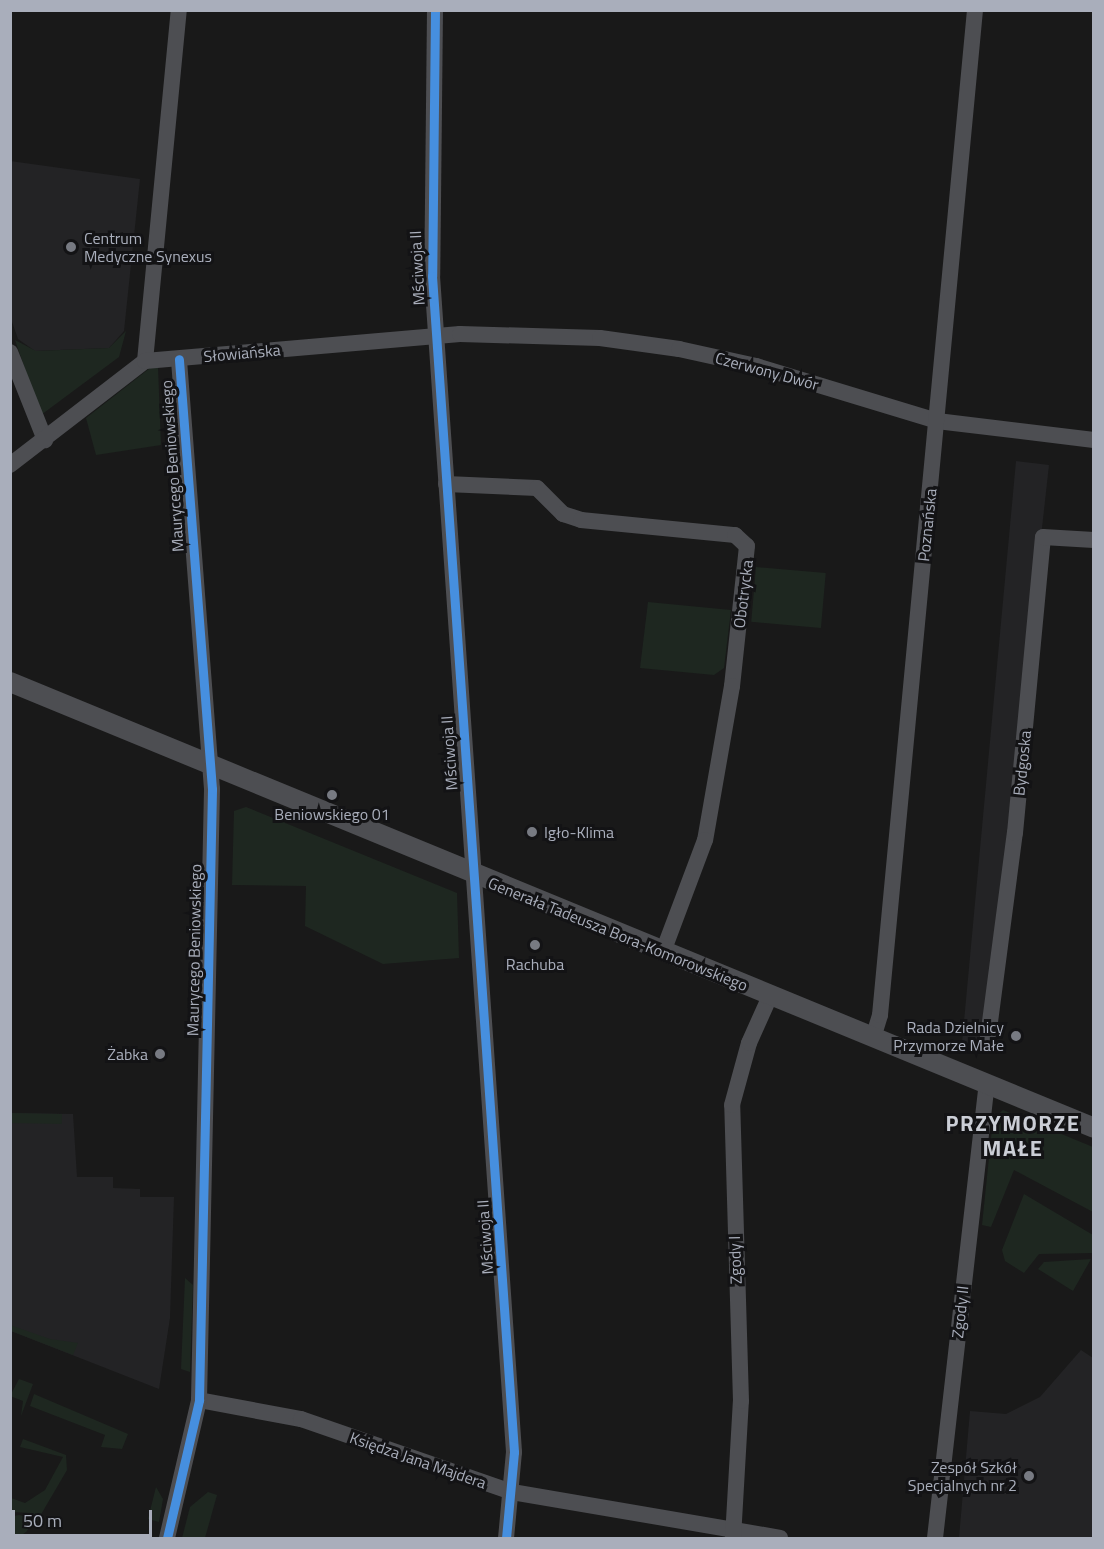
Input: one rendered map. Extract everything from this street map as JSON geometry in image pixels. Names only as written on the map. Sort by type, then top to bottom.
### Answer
[{"type":"street","name":"Maurycego Beniowskiego","points":[[145,361],[179,10]]},
{"type":"street","name":"Mściwoja II","points":[[435,10],[429,217],[475,876],[512,1492],[506,1539]]},
{"type":"street","name":"Poznańska","points":[[873,1038],[880,1015],[975,10]]},
{"type":"street","name":"Słowiańska","points":[[145,361],[436,336]]},
{"type":"street","name":"Czerwony Dwór","points":[[436,336],[600,338],[679,348],[756,366],[937,422],[1094,440]]},
{"type":"street","points":[[10,352],[45,440]]},
{"type":"street","name":"Maurycego Beniowskiego","points":[[168,1539],[199,1400],[208,765],[179,359]]},
{"type":"street","points":[[10,465],[145,361]]},
{"type":"street","name":"Obotrycka","points":[[446,484],[537,488],[563,514],[581,520],[735,535],[747,546],[732,686],[705,840],[663,952]]},
{"type":"street","name":"Bydgoska","points":[[988,1037],[1013,855],[1043,537],[1094,540]]},
{"type":"street","name":"Generała Tadeusza Bora-Komorowskiego","points":[[10,682],[475,876],[1094,1128]]},
{"type":"street","name":"Zgody I","points":[[733,1535],[741,1401],[732,1105],[745,1053],[770,996]]},
{"type":"street","name":"Zgody II","points":[[934,1539],[987,1085]]},
{"type":"street","name":"Księdza Jana Majdera","points":[[199,1400],[301,1419],[512,1492],[733,1535],[780,1539]]},
{"type":"shaded area","name":"Centrum Medyczne Synexus","points":[[10,161],[140,179],[124,331],[109,348],[35,351],[18,339],[10,316]]},
{"type":"shaded area","points":[[126,331],[119,357],[41,415],[15,340],[36,351],[109,348]]},
{"type":"shaded area","points":[[158,367],[161,445],[96,455],[86,418],[150,368]]},
{"type":"shaded area","points":[[1016,461],[1049,465],[984,1051],[962,1043]]},
{"type":"shaded area","points":[[756,567],[826,573],[821,628],[751,622]]},
{"type":"shaded area","points":[[648,602],[731,610],[724,668],[714,675],[640,668]]},
{"type":"shaded area","points":[[246,807],[457,893],[459,958],[383,964],[305,926],[306,886],[232,885],[234,811]]},
{"type":"shaded area","points":[[1003,1110],[1093,1147],[1093,1212],[1014,1170],[991,1227],[982,1225],[993,1119]]},
{"type":"shaded area","points":[[10,1113],[73,1114],[77,1177],[113,1177],[113,1188],[140,1189],[140,1197],[174,1197],[170,1318],[159,1389],[11,1331]]},
{"type":"shaded area","points":[[11,1113],[62,1114],[62,1124],[11,1123]]},
{"type":"shaded area","points":[[1024,1194],[1093,1235],[1093,1253],[1039,1254],[1024,1273],[1005,1261],[1002,1250]]},
{"type":"shaded area","points":[[1091,1259],[1073,1291],[1038,1269],[1044,1262]]},
{"type":"shaded area","points":[[185,1278],[193,1285],[190,1372],[181,1369]]},
{"type":"shaded area","points":[[10,1325],[50,1339],[78,1343],[73,1355],[11,1331]]},
{"type":"shaded area","name":"Zespół Szkół Specjalnych nr 2","points":[[1081,1350],[1093,1358],[1093,1538],[959,1538],[970,1411],[1006,1414],[1040,1397]]},
{"type":"shaded area","points":[[19,1379],[33,1384],[21,1416],[23,1401],[10,1396]]},
{"type":"shaded area","points":[[34,1394],[128,1434],[122,1449],[101,1447],[105,1435],[30,1406]]},
{"type":"shaded area","points":[[23,1439],[66,1455],[67,1470],[36,1523],[31,1513],[11,1512],[11,1498],[25,1503],[45,1490],[63,1457],[20,1447]]},
{"type":"shaded area","points":[[156,1487],[163,1499],[159,1522],[148,1519]]},
{"type":"shaded area","points":[[208,1492],[217,1495],[205,1538],[182,1538],[190,1507]]},
{"type":"shaded area","points":[[19,1515],[26,1518],[29,1525],[26,1532],[19,1535],[12,1532],[9,1525],[12,1518]]},
{"type":"cycle path","points":[[435,10],[432,276],[514,1452],[506,1538]]},
{"type":"cycle path","points":[[167,1538],[199,1400],[212,789],[179,359]]},
{"type":"place","name":"Centrum Medyczne Synexus","points":[[71,247]]},
{"type":"place","name":"Beniowskiego 01","points":[[332,795]]},
{"type":"place","name":"Igło-Klima","points":[[532,832]]},
{"type":"place","name":"Rachuba","points":[[535,945]]},
{"type":"place","name":"Rada Dzielnicy Przymorze Małe","points":[[1016,1036]]},
{"type":"place","name":"Żabka","points":[[160,1054]]},
{"type":"place","name":"Zespół Szkół Specjalnych nr 2","points":[[1029,1476]]},
{"type":"district","name":"PRZYMORZE MAŁE","points":[[1013,1136]]}]
